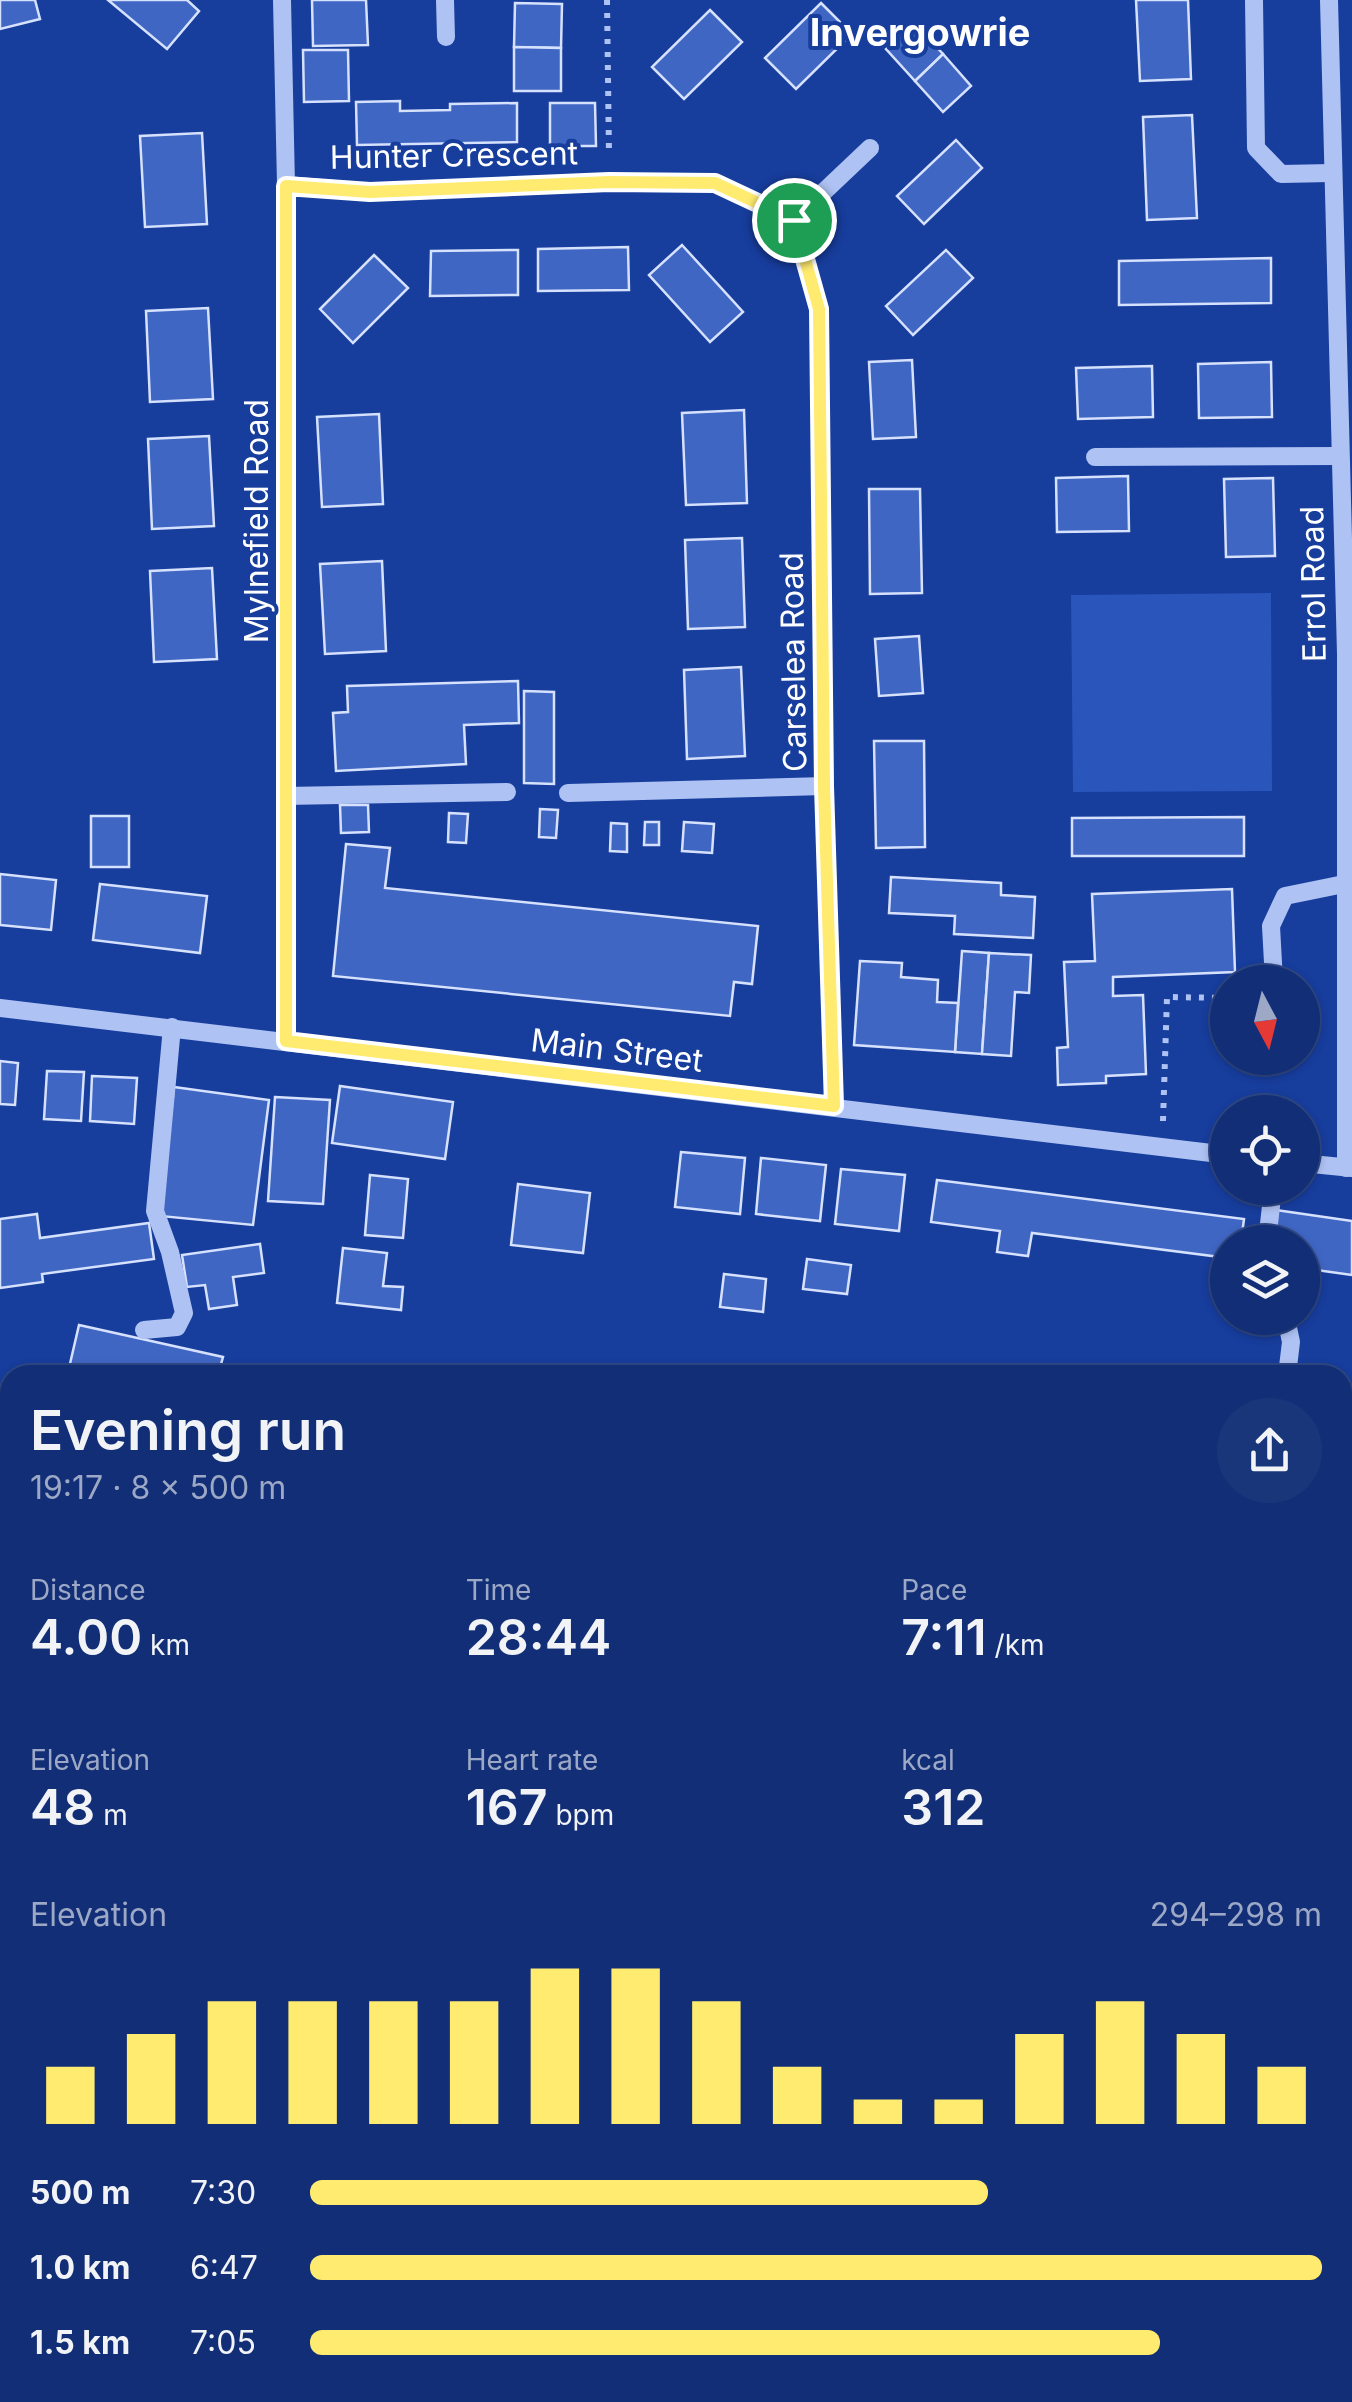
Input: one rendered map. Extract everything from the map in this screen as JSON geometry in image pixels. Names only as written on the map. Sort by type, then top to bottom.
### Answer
[{"type":"street","name":"Mylnefield Road","points":[[282,0],[286,186],[286,1041]]},
{"type":"street","points":[[445,0],[446,37]]},
{"type":"street","points":[[1254,0],[1256,148],[1281,174],[1331,173]]},
{"type":"street","name":"Errol Road","points":[[1329,0],[1331,173],[1343,193],[1349,654],[1344,884],[1349,1168]]},
{"type":"street","points":[[794,220],[870,148]]},
{"type":"street","name":"Hunter Crescent","points":[[286,186],[370,192],[609,182],[715,183],[794,220]]},
{"type":"street","name":"Carselea Road","points":[[794,220],[819,309],[824,786],[834,1106]]},
{"type":"street","points":[[1095,456],[1344,448]]},
{"type":"street","points":[[568,793],[824,786]]},
{"type":"street","points":[[285,796],[507,792]]},
{"type":"street","points":[[1273,965],[1271,926],[1286,896],[1344,884]]},
{"type":"street","name":"Main Street","points":[[0,1008],[1210,1153]]},
{"type":"street","points":[[144,1330],[176,1326],[184,1313],[170,1252],[155,1210],[172,1027]]},
{"type":"street","points":[[1320,1165],[1349,1168]]},
{"type":"street","points":[[1288,1365],[1290,1335]]},
{"type":"path","points":[[607,0],[609,182]]},
{"type":"path","points":[[1162,1147],[1166,998],[1210,998]]},
{"type":"shaded area","points":[[1271,593],[1272,791],[1073,792],[1071,595]]},
{"type":"building","points":[[0,0],[35,0],[40,19],[0,29]]},
{"type":"building","points":[[108,0],[187,0],[199,11],[167,49]]},
{"type":"building","points":[[312,0],[366,0],[368,45],[313,46]]},
{"type":"building","points":[[1136,0],[1188,0],[1191,79],[1140,81]]},
{"type":"building","points":[[515,3],[562,4],[561,48],[514,47]]},
{"type":"building","points":[[821,3],[852,34],[796,89],[765,58]]},
{"type":"building","points":[[710,10],[742,42],[684,99],[652,67]]},
{"type":"building","points":[[914,23],[943,54],[915,81],[886,49]]},
{"type":"building","points":[[514,47],[561,48],[561,91],[514,91]]},
{"type":"building","points":[[303,50],[348,50],[349,101],[304,102]]},
{"type":"building","points":[[943,54],[971,86],[943,112],[915,81]]},
{"type":"building","points":[[400,101],[400,111],[450,110],[450,104],[517,103],[517,142],[357,145],[356,102]]},
{"type":"building","points":[[550,103],[595,103],[596,146],[550,146]]},
{"type":"building","points":[[1192,115],[1197,218],[1147,220],[1143,117]]},
{"type":"building","points":[[202,133],[207,224],[145,227],[140,136]]},
{"type":"building","points":[[956,140],[982,168],[924,224],[897,196]]},
{"type":"building","points":[[682,245],[743,312],[710,342],[649,275]]},
{"type":"building","points":[[628,247],[629,290],[538,291],[538,249]]},
{"type":"building","points":[[518,250],[518,295],[430,296],[431,251]]},
{"type":"building","points":[[946,250],[973,278],[913,335],[886,306]]},
{"type":"building","points":[[374,255],[408,288],[353,343],[320,309]]},
{"type":"building","points":[[1271,258],[1271,303],[1119,305],[1119,261]]},
{"type":"building","points":[[208,308],[213,399],[150,402],[146,311]]},
{"type":"building","points":[[912,360],[916,437],[873,439],[869,362]]},
{"type":"building","points":[[1271,362],[1272,417],[1199,418],[1198,364]]},
{"type":"building","points":[[1152,366],[1153,417],[1078,419],[1076,368]]},
{"type":"building","points":[[744,410],[747,503],[686,505],[682,413]]},
{"type":"building","points":[[379,414],[383,504],[322,507],[317,417]]},
{"type":"building","points":[[209,436],[214,526],[152,529],[148,439]]},
{"type":"building","points":[[1128,476],[1129,531],[1057,532],[1056,478]]},
{"type":"building","points":[[1273,478],[1275,556],[1226,557],[1224,479]]},
{"type":"building","points":[[869,489],[920,489],[922,593],[870,594]]},
{"type":"building","points":[[742,538],[745,627],[688,629],[685,540]]},
{"type":"building","points":[[382,561],[386,651],[325,654],[320,564]]},
{"type":"building","points":[[212,568],[217,659],[154,662],[150,571]]},
{"type":"building","points":[[919,636],[923,693],[879,696],[875,639]]},
{"type":"building","points":[[741,667],[745,756],[687,759],[684,670]]},
{"type":"building","points":[[518,681],[519,723],[464,725],[466,764],[336,771],[333,713],[348,712],[347,686]]},
{"type":"building","points":[[524,691],[554,692],[554,784],[524,783]]},
{"type":"building","points":[[874,741],[924,741],[925,847],[876,848]]},
{"type":"building","points":[[340,805],[368,805],[369,832],[341,833]]},
{"type":"building","points":[[540,809],[558,810],[556,838],[539,837]]},
{"type":"building","points":[[449,813],[468,814],[466,843],[448,842]]},
{"type":"building","points":[[91,816],[129,816],[129,867],[91,867]]},
{"type":"building","points":[[1244,817],[1244,856],[1072,856],[1072,818]]},
{"type":"building","points":[[645,822],[659,822],[659,845],[644,845]]},
{"type":"building","points":[[684,822],[714,824],[712,853],[682,851]]},
{"type":"building","points":[[611,823],[627,824],[627,852],[610,851]]},
{"type":"building","points":[[346,844],[390,848],[385,888],[758,926],[752,984],[734,982],[730,1016],[333,976]]},
{"type":"building","points":[[0,874],[56,880],[51,930],[0,925]]},
{"type":"building","points":[[891,877],[1001,883],[1001,895],[1035,897],[1033,938],[954,934],[955,916],[889,913]]},
{"type":"building","points":[[100,884],[207,896],[200,953],[93,940]]},
{"type":"building","points":[[1232,889],[1235,965],[1210,965],[1210,973],[1113,977],[1113,996],[1143,995],[1146,1074],[1106,1076],[1106,1083],[1058,1085],[1057,1048],[1068,1047],[1064,962],[1095,961],[1092,894]]},
{"type":"building","points":[[962,951],[989,953],[982,1054],[955,1052]]},
{"type":"building","points":[[989,953],[1031,955],[1029,993],[1015,992],[1011,1056],[982,1054]]},
{"type":"building","points":[[860,961],[902,963],[901,977],[938,980],[937,1002],[958,1003],[955,1052],[854,1045]]},
{"type":"building","points":[[0,1061],[18,1063],[15,1105],[0,1104]]},
{"type":"building","points":[[47,1071],[84,1072],[81,1121],[44,1119]]},
{"type":"building","points":[[92,1076],[137,1078],[134,1124],[90,1121]]},
{"type":"building","points":[[340,1086],[453,1102],[445,1159],[332,1143]]},
{"type":"building","points":[[174,1087],[269,1100],[253,1225],[160,1216]]},
{"type":"building","points":[[275,1097],[330,1100],[323,1204],[268,1201]]},
{"type":"building","points":[[681,1152],[745,1158],[740,1214],[675,1207]]},
{"type":"building","points":[[761,1158],[826,1165],[820,1221],[756,1214]]},
{"type":"building","points":[[841,1169],[905,1175],[899,1231],[835,1224]]},
{"type":"building","points":[[370,1175],[408,1179],[403,1238],[365,1235]]},
{"type":"building","points":[[937,1180],[1244,1219],[1243,1225],[1210,1225],[1210,1256],[1032,1233],[1028,1256],[997,1252],[1000,1231],[931,1222]]},
{"type":"building","points":[[518,1184],[590,1193],[583,1253],[511,1245]]},
{"type":"building","points":[[1276,1210],[1352,1221],[1352,1275],[1320,1271],[1320,1225],[1274,1225]]},
{"type":"building","points":[[37,1214],[40,1238],[149,1223],[154,1259],[42,1274],[43,1282],[0,1288],[0,1219]]},
{"type":"building","points":[[260,1244],[264,1273],[233,1277],[237,1305],[209,1309],[205,1285],[187,1287],[182,1255]]},
{"type":"building","points":[[343,1248],[387,1253],[383,1286],[403,1287],[401,1310],[337,1303]]},
{"type":"building","points":[[807,1259],[851,1265],[847,1294],[803,1289]]},
{"type":"building","points":[[724,1274],[766,1279],[763,1312],[720,1307]]},
{"type":"building","points":[[79,1325],[223,1357],[221,1365],[70,1365]]},
{"type":"district","name":"Invergowrie","points":[[920,32]]},
{"type":"route","points":[[609,182],[715,183],[794,220],[819,309],[824,786],[834,1106],[286,1041],[286,186],[370,192],[609,182]]}]
